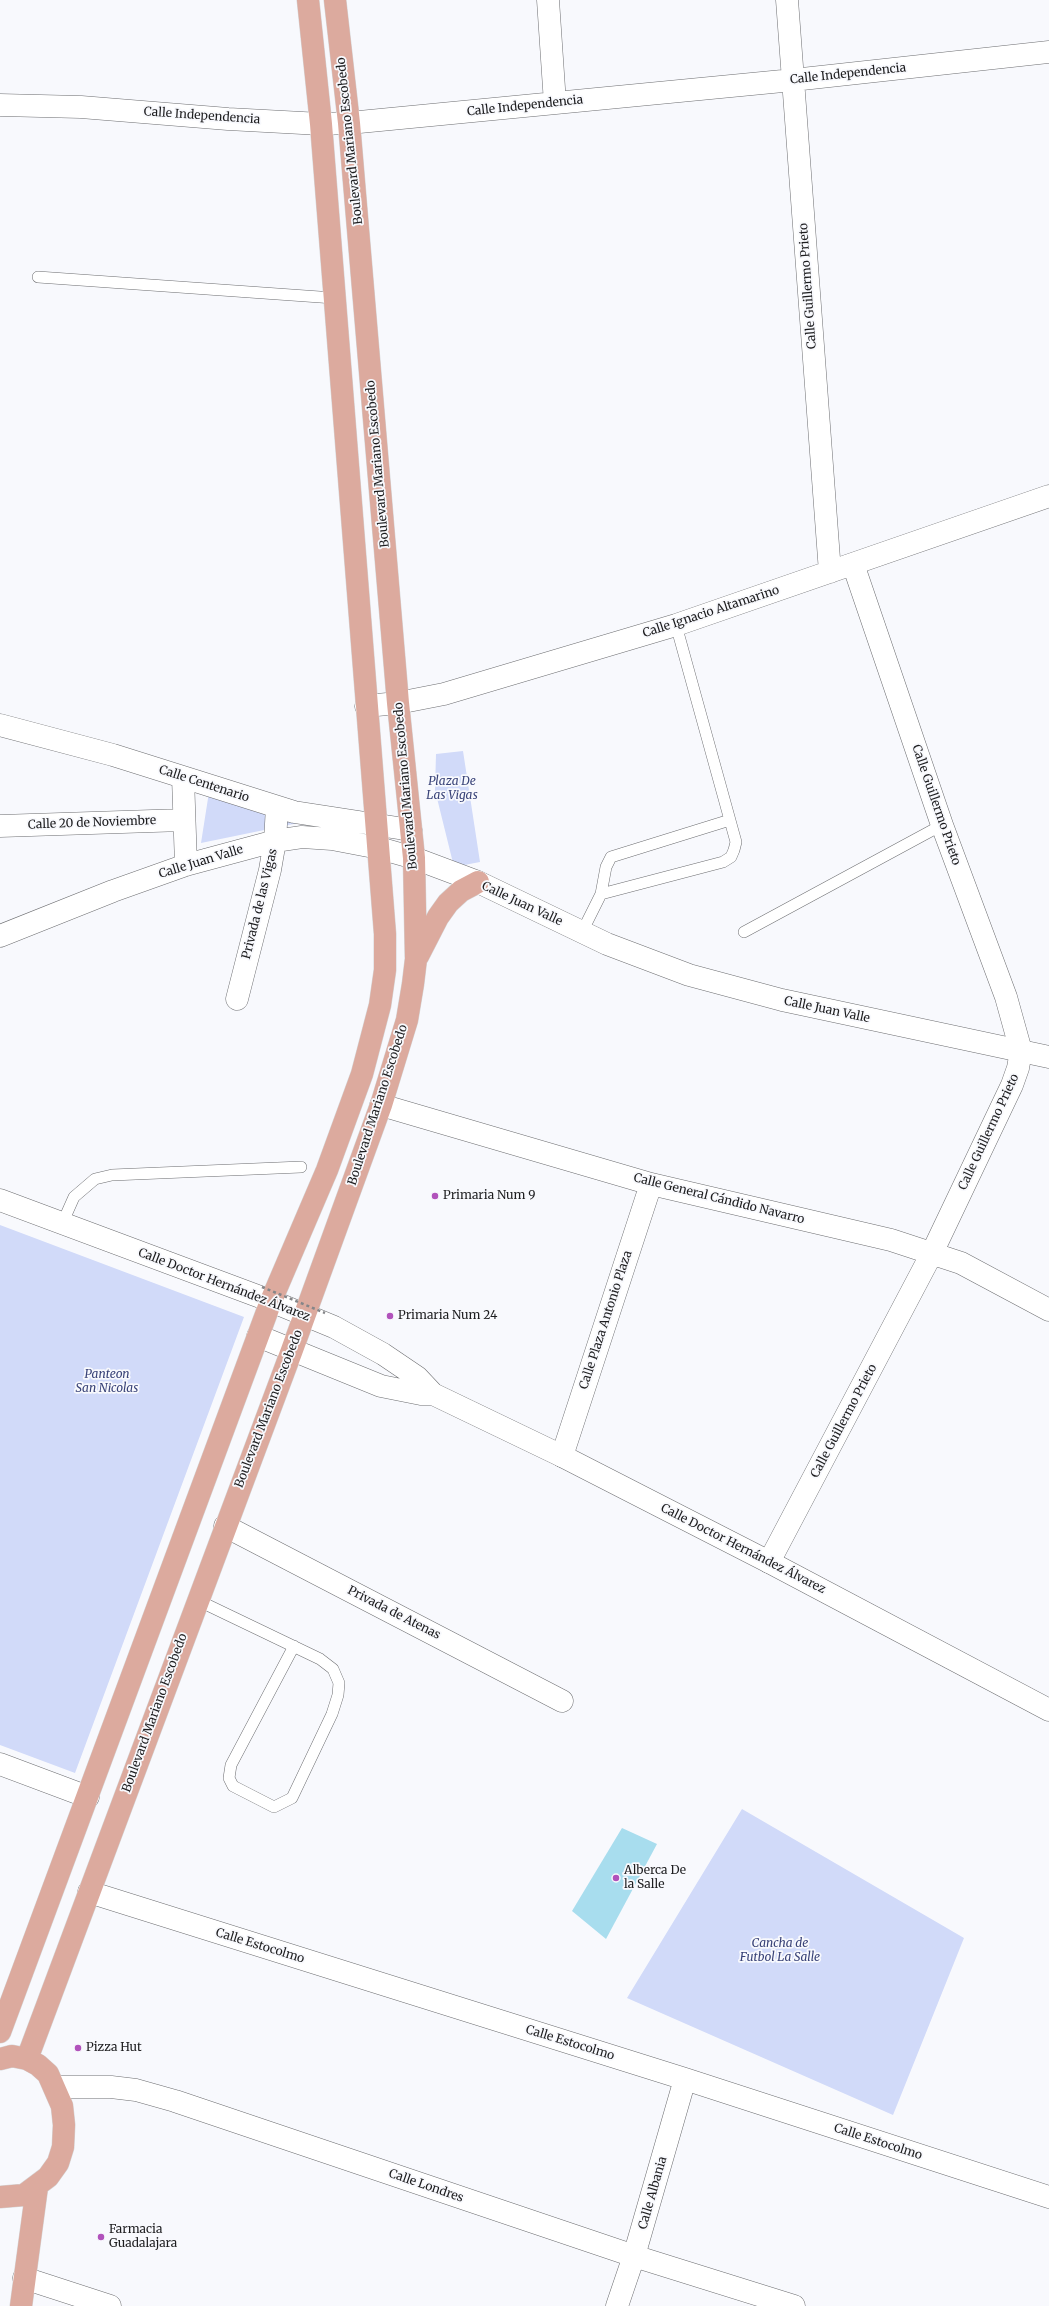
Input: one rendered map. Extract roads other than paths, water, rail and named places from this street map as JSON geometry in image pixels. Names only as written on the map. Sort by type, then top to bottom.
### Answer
[{"type":"main road","name":"Boulevard Mariano Escobedo","points":[[0,2032],[6,1999],[88,1797],[258,1336],[266,1294],[321,1184],[362,1074],[372,1041],[380,1005],[384,970],[385,934],[379,848],[366,706],[321,124],[308,0]]},
{"type":"main road","name":"Boulevard Mariano Escobedo","points":[[27,2059],[292,1350],[315,1314],[407,1020],[416,959],[414,858],[398,704],[349,123],[335,0]]},
{"type":"main road","points":[[416,959],[438,917],[448,903],[461,891],[478,882]]},
{"type":"main road","points":[[0,2059],[12,2056],[27,2059],[38,2065],[48,2074],[55,2087],[62,2106],[64,2125],[63,2147],[58,2163],[48,2177],[37,2187],[24,2195],[0,2197]]},
{"type":"main road","points":[[21,2306],[37,2187]]},
{"type":"street","points":[[548,0],[555,103]]},
{"type":"street","name":"Calle Guillermo Prieto","points":[[787,0],[830,572]]},
{"type":"street","name":"Calle Independencia","points":[[0,106],[81,107],[321,124],[349,123],[793,80],[1049,52]]},
{"type":"street","name":"Calle Ignacio Altamarino","points":[[366,706],[398,704],[444,694],[676,625],[1049,496]]},
{"type":"street","name":"Calle Guillermo Prieto","points":[[770,1562],[932,1253],[1012,1085],[1018,1068],[1021,1051],[1017,1030],[1006,997],[942,825],[853,564]]},
{"type":"street","name":"Calle Centenario","points":[[0,725],[113,755],[300,814],[411,830]]},
{"type":"street","points":[[183,777],[183,820],[186,865]]},
{"type":"street","name":"Privada de las Vigas","points":[[237,999],[270,870],[275,841],[277,807]]},
{"type":"street","name":"Calle 20 de Noviembre","points":[[0,826],[183,820]]},
{"type":"street","name":"Calle Juan Valle","points":[[0,936],[113,891],[186,865],[275,841],[309,837],[332,839],[379,848],[414,858],[478,882],[607,944],[689,975],[782,1000],[1049,1057]]},
{"type":"street","name":"Calle General Cándido Navarro","points":[[381,1105],[651,1184],[891,1240],[961,1263],[1049,1310]]},
{"type":"street","name":"Calle Plaza Antonio Plaza","points":[[562,1456],[651,1184]]},
{"type":"street","name":"Calle Doctor Hernández Álvarez","points":[[0,1200],[62,1224],[266,1294],[315,1314],[334,1328],[383,1354],[417,1377],[434,1394],[562,1456],[770,1562],[1049,1710]]},
{"type":"street","name":"Calle Doctor Hernández Álvarez","points":[[258,1336],[381,1386],[421,1394],[434,1394]]},
{"type":"street","name":"Privada de Atenas","points":[[225,1526],[562,1701]]},
{"type":"street","points":[[0,1764],[88,1797]]},
{"type":"street","name":"Calle Estocolmo","points":[[89,1892],[685,2079],[1049,2197]]},
{"type":"street","name":"Calle Albania","points":[[617,2306],[634,2256],[685,2079]]},
{"type":"street","name":"Calle Londres","points":[[55,2087],[111,2086],[136,2090],[175,2101],[634,2256],[794,2306]]},
{"type":"street","points":[[24,2278],[110,2306]]},
{"type":"lane","points":[[38,277],[334,298]]},
{"type":"lane","points":[[602,894],[723,862],[731,857],[736,842],[676,625]]},
{"type":"lane","points":[[582,932],[602,894],[606,867],[611,857],[730,820]]},
{"type":"lane","points":[[744,932],[942,825]]},
{"type":"lane","points":[[62,1224],[74,1197],[95,1179],[112,1175],[302,1167]]},
{"type":"lane","points":[[198,1600],[294,1646],[320,1659],[333,1670],[339,1683],[338,1696],[332,1714],[292,1798],[274,1807],[233,1786],[229,1778],[232,1766],[294,1646]]},
{"type":"place","name":"Primaria Num 9","points":[[435,1196]]},
{"type":"place","name":"Primaria Num 24","points":[[390,1316]]},
{"type":"place","name":"Alberca De la Salle","points":[[616,1878]]},
{"type":"place","name":"Pizza Hut","points":[[78,2048]]},
{"type":"place","name":"Farmacia Guadalajara","points":[[101,2237]]},
{"type":"park label","name":"Plaza De Las Vigas","points":[[452,789]]},
{"type":"park label","name":"Panteon San Nicolas","points":[[107,1382]]},
{"type":"park label","name":"Cancha de Futbol La Salle","points":[[780,1951]]}]
